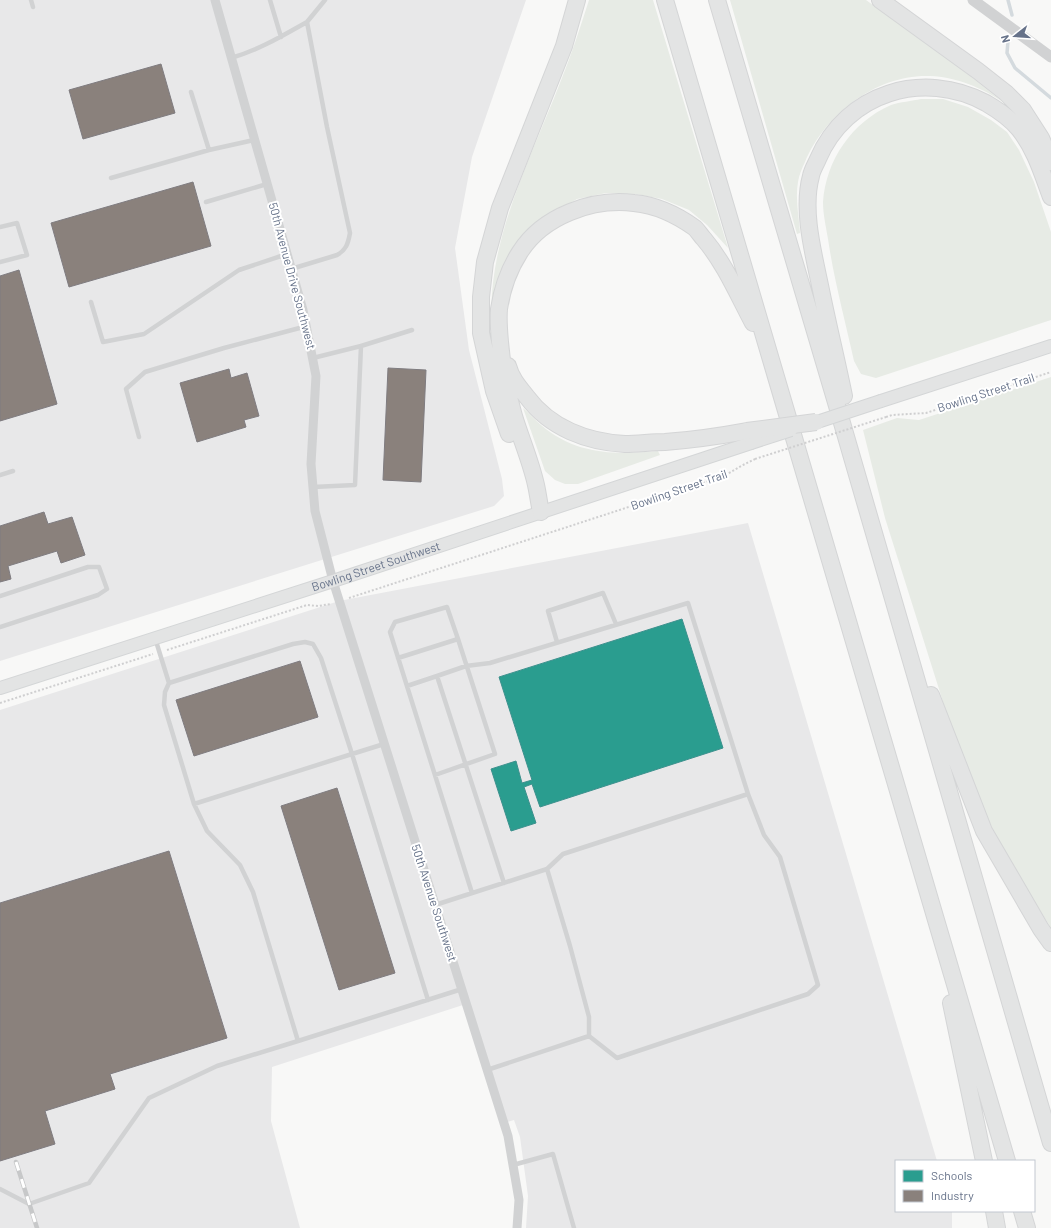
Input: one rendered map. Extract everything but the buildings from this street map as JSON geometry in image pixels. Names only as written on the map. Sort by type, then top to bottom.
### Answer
[{"type":"highway","points":[[541,512],[528,487],[494,391],[481,333],[481,297],[485,262],[500,208],[564,46],[577,0]]},
{"type":"highway","points":[[665,0],[1007,1160]]},
{"type":"highway","points":[[717,0],[894,601],[1051,1143]]},
{"type":"highway","points":[[880,0],[1006,93],[1023,110],[1041,138],[1051,162]]},
{"type":"highway","points":[[871,527],[815,261],[807,208],[811,176],[822,149],[837,128],[853,113],[870,101],[908,88],[952,90],[975,98],[998,110],[1019,129],[1036,155],[1051,197]]},
{"type":"highway","points":[[541,512],[536,485],[514,416],[502,366],[499,311],[510,269],[520,251],[546,226],[562,216],[588,206],[614,202],[635,203],[668,212],[696,229],[716,254],[769,355]]},
{"type":"highway","points":[[499,332],[511,375],[532,404],[559,427],[579,436],[600,441],[625,444],[749,437],[816,422]]},
{"type":"highway","points":[[894,601],[984,831],[1041,929],[1051,943]]},
{"type":"highway","points":[[932,906],[963,1066],[984,1160]]},
{"type":"highway","points":[[994,1212],[997,1228]]},
{"type":"highway","points":[[1022,1212],[1027,1228]]},
{"type":"main road","points":[[816,422],[1051,346]]},
{"type":"main road","name":"Bowling Street Southwest","points":[[0,688],[333,581],[541,512],[749,437]]},
{"type":"street","name":"50th Avenue Drive Southwest","points":[[215,0],[307,326],[316,376],[311,464],[315,511],[333,581]]},
{"type":"street","points":[[973,0],[1051,57]]},
{"type":"street","name":"50th Avenue Southwest","points":[[333,581],[508,1136],[519,1200],[517,1228]]},
{"type":"lane","points":[[31,0],[33,7]]},
{"type":"lane","points":[[270,0],[281,37]]},
{"type":"lane","points":[[231,58],[256,50],[308,22],[326,0]]},
{"type":"lane","points":[[291,269],[337,255],[348,245],[350,233],[327,127],[308,22]]},
{"type":"lane","points":[[191,92],[209,150]]},
{"type":"lane","points":[[111,178],[209,150],[254,140]]},
{"type":"lane","points":[[206,202],[267,184]]},
{"type":"lane","points":[[0,227],[17,223],[27,256],[0,262]]},
{"type":"lane","points":[[91,302],[103,342],[144,334],[239,270],[287,254]]},
{"type":"lane","points":[[139,437],[126,389],[145,372],[232,346],[307,326]]},
{"type":"lane","points":[[313,358],[361,346],[412,330]]},
{"type":"lane","points":[[313,488],[355,485],[361,346]]},
{"type":"lane","points":[[0,475],[13,471]]},
{"type":"lane","points":[[0,596],[88,567],[99,567],[107,589],[98,595],[0,627]]},
{"type":"lane","points":[[557,642],[548,611],[603,593],[616,624]]},
{"type":"lane","points":[[407,686],[466,666],[490,663],[688,602],[748,794],[764,835],[780,858],[818,985],[808,994],[617,1058],[589,1036]]},
{"type":"lane","points":[[435,775],[495,754],[447,607],[395,622],[390,632],[472,893]]},
{"type":"lane","points":[[155,638],[169,684],[165,692],[164,705],[194,804],[207,831],[240,865],[253,892],[298,1041]]},
{"type":"lane","points":[[398,658],[458,639]]},
{"type":"lane","points":[[169,684],[293,644],[305,642],[313,644],[321,658],[428,1000]]},
{"type":"lane","points":[[437,676],[504,883]]},
{"type":"lane","points":[[194,804],[384,744]]},
{"type":"lane","points":[[435,905],[547,869],[563,854],[748,794]]},
{"type":"lane","points":[[547,869],[589,1017],[589,1036]]},
{"type":"lane","points":[[0,1189],[29,1204],[90,1183],[149,1098],[217,1066],[462,989]]},
{"type":"lane","points":[[487,1070],[589,1036]]},
{"type":"lane","points":[[513,1165],[553,1154],[574,1228]]},
{"type":"path","name":"Bowling Street Trail","points":[[352,597],[724,476],[755,459],[892,415],[926,413],[1051,372]]},
{"type":"shaded area","points":[[0,0],[526,0],[472,157],[455,248],[469,350],[502,479],[504,496],[494,506],[0,661]]},
{"type":"shaded area","points":[[589,0],[653,0],[728,248],[707,225],[689,210],[662,199],[636,194],[606,193],[577,199],[538,222],[492,324],[492,293],[496,263],[503,232],[524,171],[568,63]]},
{"type":"shaded area","points":[[730,0],[866,0],[969,75],[1004,103],[969,84],[930,76],[910,77],[891,82],[872,90],[855,100],[839,113],[826,128],[814,144],[803,167],[797,188],[800,233],[797,234]]},
{"type":"shaded area","points":[[921,99],[943,99],[968,107],[991,120],[1007,132],[1019,150],[1034,182],[1051,232],[1051,320],[876,378],[861,374],[854,361],[830,254],[823,202],[825,186],[829,172],[836,157],[853,132],[864,121],[891,105]]},
{"type":"shaded area","points":[[1051,377],[1051,928],[1004,852],[975,792],[956,743],[885,518],[863,430],[897,418],[919,420]]},
{"type":"shaded area","points":[[523,408],[554,435],[582,447],[596,451],[626,453],[658,451],[660,455],[578,484],[565,484],[555,480],[545,471]]},
{"type":"shaded area","points":[[748,523],[937,1160],[895,1160],[895,1212],[952,1212],[952,1228],[526,1228],[528,1196],[520,1137],[514,1120],[504,1123],[466,1004],[272,1067],[271,1121],[300,1228],[0,1228],[0,710],[339,601]]},
{"type":"waterway","points":[[1008,0],[1012,15]]},
{"type":"waterway","points":[[1008,41],[1007,53],[1015,68],[1051,98]]},
{"type":"railway","points":[[16,1162],[37,1228]]}]
